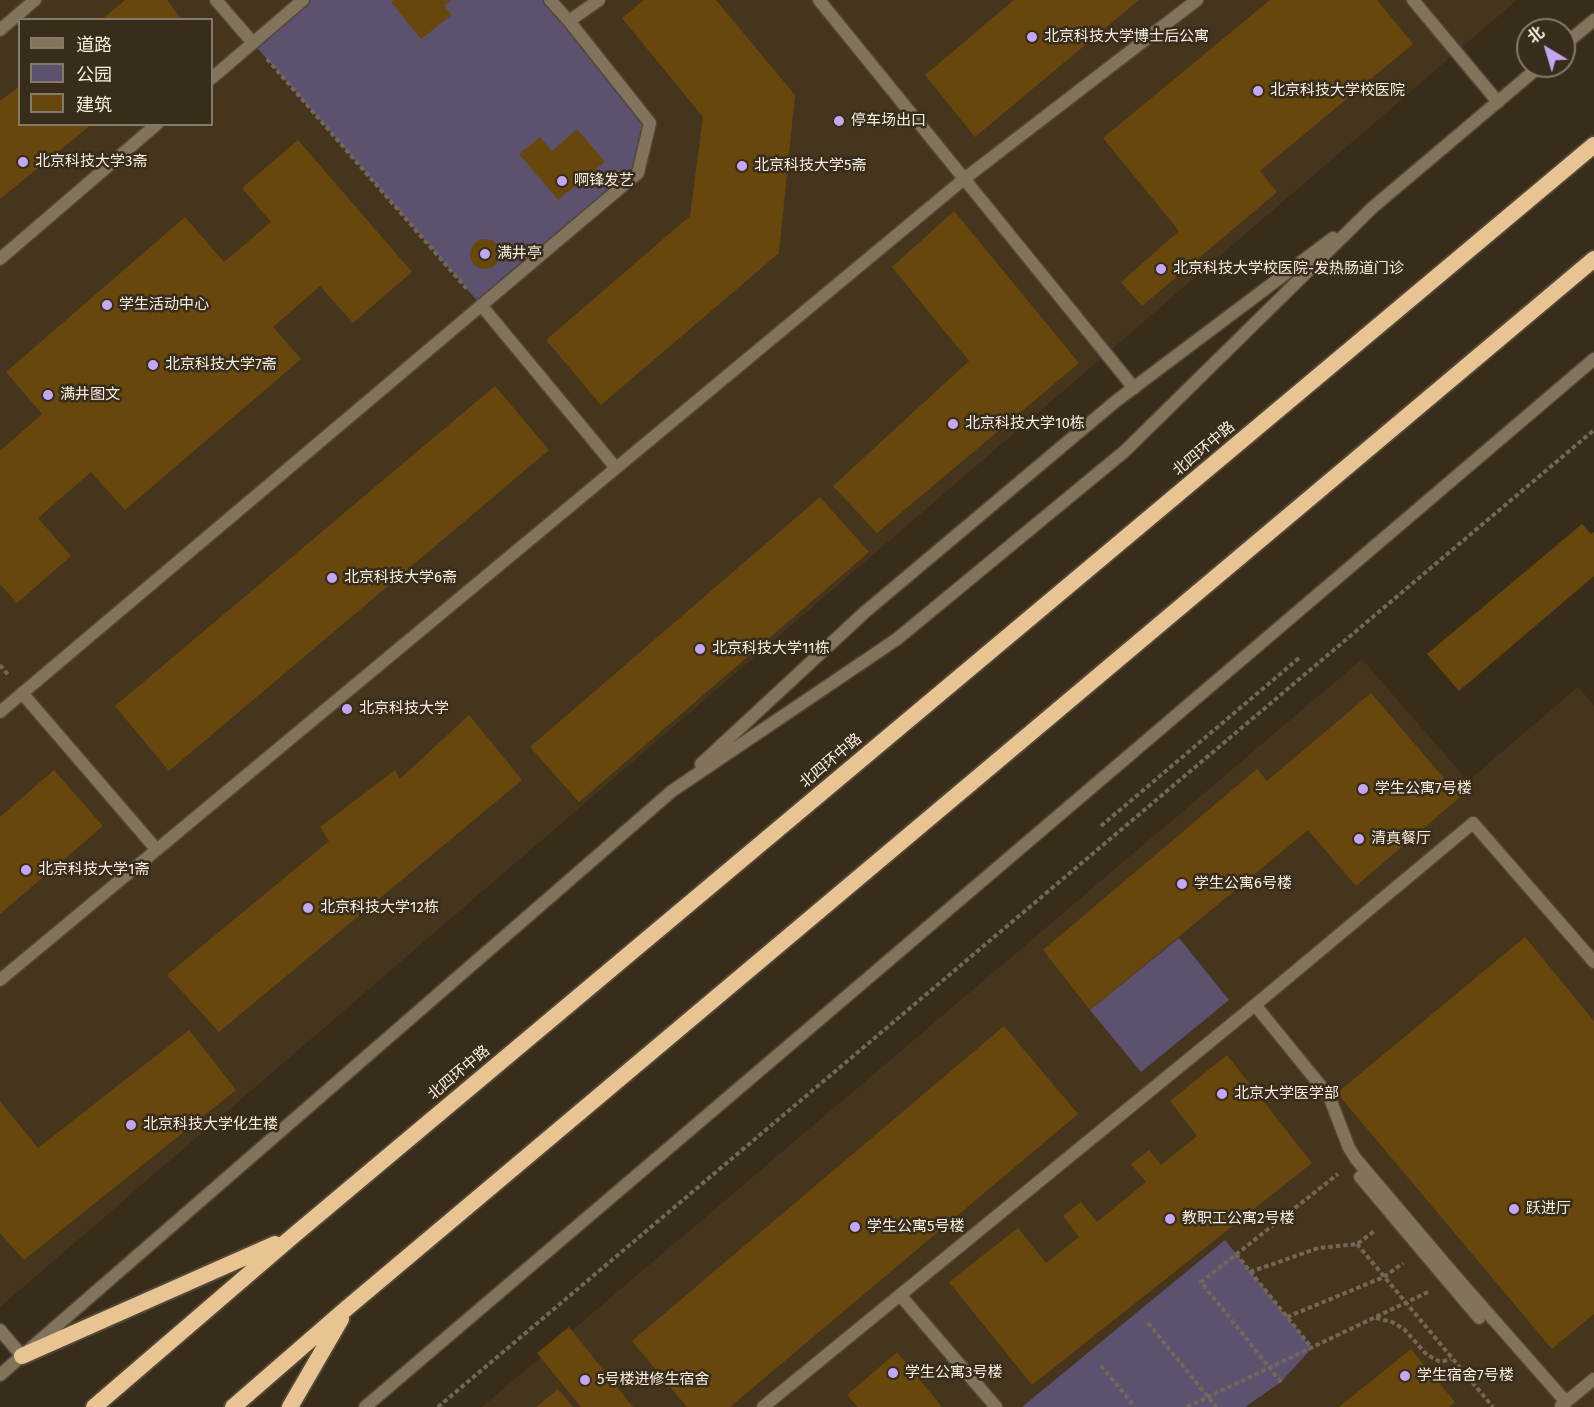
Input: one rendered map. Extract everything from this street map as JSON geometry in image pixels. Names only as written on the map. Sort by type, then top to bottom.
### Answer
[{"type":"highway","name":"北四环中路","points":[[94,1407],[293,1236],[1594,146]]},
{"type":"highway","points":[[233,1407],[347,1308],[1594,260]]},
{"type":"highway","points":[[22,1356],[293,1236]]},
{"type":"highway","points":[[290,1407],[347,1308]]},
{"type":"street","points":[[0,30],[35,0]]},
{"type":"street","points":[[216,0],[253,43]]},
{"type":"street","points":[[213,77],[303,0]]},
{"type":"street","points":[[0,712],[638,172],[650,123],[550,0]]},
{"type":"street","points":[[569,21],[599,0]]},
{"type":"street","points":[[819,0],[1134,388]]},
{"type":"street","points":[[0,980],[964,179],[1197,0]]},
{"type":"street","points":[[1413,0],[1498,102]]},
{"type":"street","points":[[1576,35],[1594,20]]},
{"type":"street","points":[[0,1375],[672,791],[865,612],[1134,388],[1372,208],[1526,78]]},
{"type":"street","points":[[0,259],[155,126]]},
{"type":"street","points":[[672,791],[897,639],[1125,452],[1372,208]]},
{"type":"street","points":[[481,305],[616,468]]},
{"type":"street","points":[[365,1407],[1594,359]]},
{"type":"street","points":[[22,693],[157,850]]},
{"type":"street","points":[[763,1407],[1255,1005],[1473,823],[1594,962]]},
{"type":"street","points":[[1255,1005],[1329,1096],[1349,1148],[1356,1159],[1563,1405],[1594,1379]]},
{"type":"street","points":[[1360,1177],[1479,1318]]},
{"type":"street","points":[[900,1295],[996,1407]]},
{"type":"street","points":[[0,1330],[22,1356]]},
{"type":"path","points":[[253,43],[481,305]]},
{"type":"path","points":[[438,1407],[1594,430]]},
{"type":"path","points":[[1101,826],[1299,658]]},
{"type":"path","points":[[1281,1382],[1201,1282],[1356,1159]]},
{"type":"path","points":[[1250,1272],[1318,1248],[1357,1244],[1394,1217]]},
{"type":"path","points":[[1357,1244],[1493,1407]]},
{"type":"path","points":[[1287,1317],[1384,1277],[1421,1249]]},
{"type":"path","points":[[1236,1254],[1312,1348]]},
{"type":"path","points":[[1187,1407],[1449,1282]]},
{"type":"path","points":[[1376,1317],[1404,1329],[1427,1355],[1442,1362],[1451,1359]]},
{"type":"path","points":[[1148,1323],[1216,1407]]},
{"type":"path","points":[[1101,1366],[1135,1407]]},
{"type":"shaded area","name":"北京科技大学","points":[[0,0],[1517,0],[0,1307]]},
{"type":"shaded area","name":"北京大学医学部","points":[[1362,659],[1468,781],[1578,687],[1594,705],[1594,1407],[482,1407]]},
{"type":"green space","points":[[303,0],[547,0],[650,123],[638,173],[481,305],[253,43]]},
{"type":"green space","points":[[1179,938],[1229,1000],[1141,1072],[1090,1010]]},
{"type":"green space","points":[[1225,1240],[1312,1348],[1281,1382],[1245,1407],[1022,1407]]},
{"type":"building","points":[[125,0],[167,0],[180,18],[103,18]]},
{"type":"building","points":[[394,0],[451,0],[444,6],[452,15],[421,39],[391,2]]},
{"type":"building","name":"北京科技大学5斋","points":[[644,0],[716,0],[795,95],[779,253],[601,405],[546,340],[690,216],[703,117],[622,18]]},
{"type":"building","name":"北京科技大学博士后公寓","points":[[1014,0],[1139,0],[975,137],[925,75]]},
{"type":"building","name":"北京科技大学校医院","points":[[1270,0],[1377,0],[1413,44],[1260,171],[1277,192],[1142,306],[1121,282],[1179,231],[1103,138]]},
{"type":"building","name":"北京科技大学3斋","points":[[18,88],[18,126],[90,126],[0,199],[0,101]]},
{"type":"building","name":"啊锋发艺","points":[[577,129],[605,162],[558,200],[519,154],[540,137],[552,151]]},
{"type":"building","name":"北京科技大学7斋","points":[[298,140],[412,272],[353,323],[320,286],[273,327],[301,359],[125,510],[91,472],[38,518],[71,556],[17,603],[0,584],[0,451],[42,414],[6,372],[185,217],[224,262],[271,222],[242,188]]},
{"type":"building","name":"北京科技大学10栋","points":[[954,211],[1079,363],[877,533],[833,486],[969,361],[892,267]]},
{"type":"building","name":"满井亭","points":[[485,239],[496,243],[500,254],[496,265],[485,269],[474,265],[470,254],[474,243]]},
{"type":"building","name":"北京科技大学6斋","points":[[495,386],[549,450],[169,771],[115,706]]},
{"type":"building","name":"北京科技大学11栋","points":[[820,497],[869,552],[579,802],[530,747]]},
{"type":"building","points":[[1582,524],[1591,534],[1594,532],[1594,576],[1459,691],[1427,654]]},
{"type":"building","points":[[1371,693],[1460,797],[1356,886],[1308,830],[1090,1010],[1043,950],[1257,769],[1267,781]]},
{"type":"building","name":"北京科技大学12栋","points":[[469,715],[522,780],[219,1032],[167,975],[329,841],[320,827],[395,770],[400,779]]},
{"type":"building","name":"北京科技大学1斋","points":[[54,770],[103,826],[0,914],[0,817]]},
{"type":"building","name":"跃进厅","points":[[1525,937],[1594,1021],[1594,1314],[1552,1349],[1337,1093]]},
{"type":"building","name":"学生公寓5号楼","points":[[1004,1026],[1078,1114],[730,1407],[687,1407],[632,1341]]},
{"type":"building","name":"北京科技大学化生楼","points":[[189,1030],[236,1090],[24,1260],[0,1233],[0,1101],[38,1148]]},
{"type":"building","name":"教职工公寓2号楼","points":[[1227,1055],[1312,1163],[1032,1385],[949,1282],[1018,1228],[1046,1263],[1079,1237],[1063,1216],[1081,1202],[1097,1222],[1146,1182],[1131,1164],[1149,1150],[1161,1165],[1197,1136],[1170,1101]]},
{"type":"building","name":"5号楼进修生宿舍","points":[[569,1327],[633,1407],[581,1407],[537,1353]]},
{"type":"building","name":"学生宿舍7号楼","points":[[1411,1349],[1455,1402],[1449,1407],[1339,1407]]},
{"type":"building","name":"学生公寓3号楼","points":[[897,1352],[942,1407],[858,1407],[847,1395]]},
{"type":"building","points":[[558,1389],[573,1407],[536,1407]]},
{"type":"place","name":"北京科技大学博士后公寓","points":[[1032,37]]},
{"type":"place","name":"北京科技大学校医院","points":[[1258,91]]},
{"type":"place","name":"停车场出口","points":[[839,121]]},
{"type":"place","name":"北京科技大学3斋","points":[[23,162]]},
{"type":"place","name":"北京科技大学5斋","points":[[742,166]]},
{"type":"place","name":"啊锋发艺","points":[[562,181]]},
{"type":"place","name":"满井亭","points":[[485,254]]},
{"type":"place","name":"北京科技大学校医院-发热肠道门诊","points":[[1161,269]]},
{"type":"place","name":"学生活动中心","points":[[107,305]]},
{"type":"place","name":"北京科技大学7斋","points":[[153,365]]},
{"type":"place","name":"满井图文","points":[[48,395]]},
{"type":"place","name":"北京科技大学10栋","points":[[953,424]]},
{"type":"place","name":"北京科技大学6斋","points":[[332,578]]},
{"type":"place","name":"北京科技大学11栋","points":[[700,649]]},
{"type":"place","name":"北京科技大学","points":[[347,709]]},
{"type":"place","name":"学生公寓7号楼","points":[[1363,789]]},
{"type":"place","name":"清真餐厅","points":[[1359,839]]},
{"type":"place","name":"北京科技大学1斋","points":[[26,870]]},
{"type":"place","name":"学生公寓6号楼","points":[[1182,884]]},
{"type":"place","name":"北京科技大学12栋","points":[[308,908]]},
{"type":"place","name":"北京大学医学部","points":[[1222,1094]]},
{"type":"place","name":"北京科技大学化生楼","points":[[131,1125]]},
{"type":"place","name":"跃进厅","points":[[1514,1209]]},
{"type":"place","name":"教职工公寓2号楼","points":[[1170,1219]]},
{"type":"place","name":"学生公寓5号楼","points":[[855,1227]]},
{"type":"place","name":"学生公寓3号楼","points":[[893,1373]]},
{"type":"place","name":"学生宿舍7号楼","points":[[1405,1376]]},
{"type":"place","name":"5号楼进修生宿舍","points":[[585,1380]]}]
